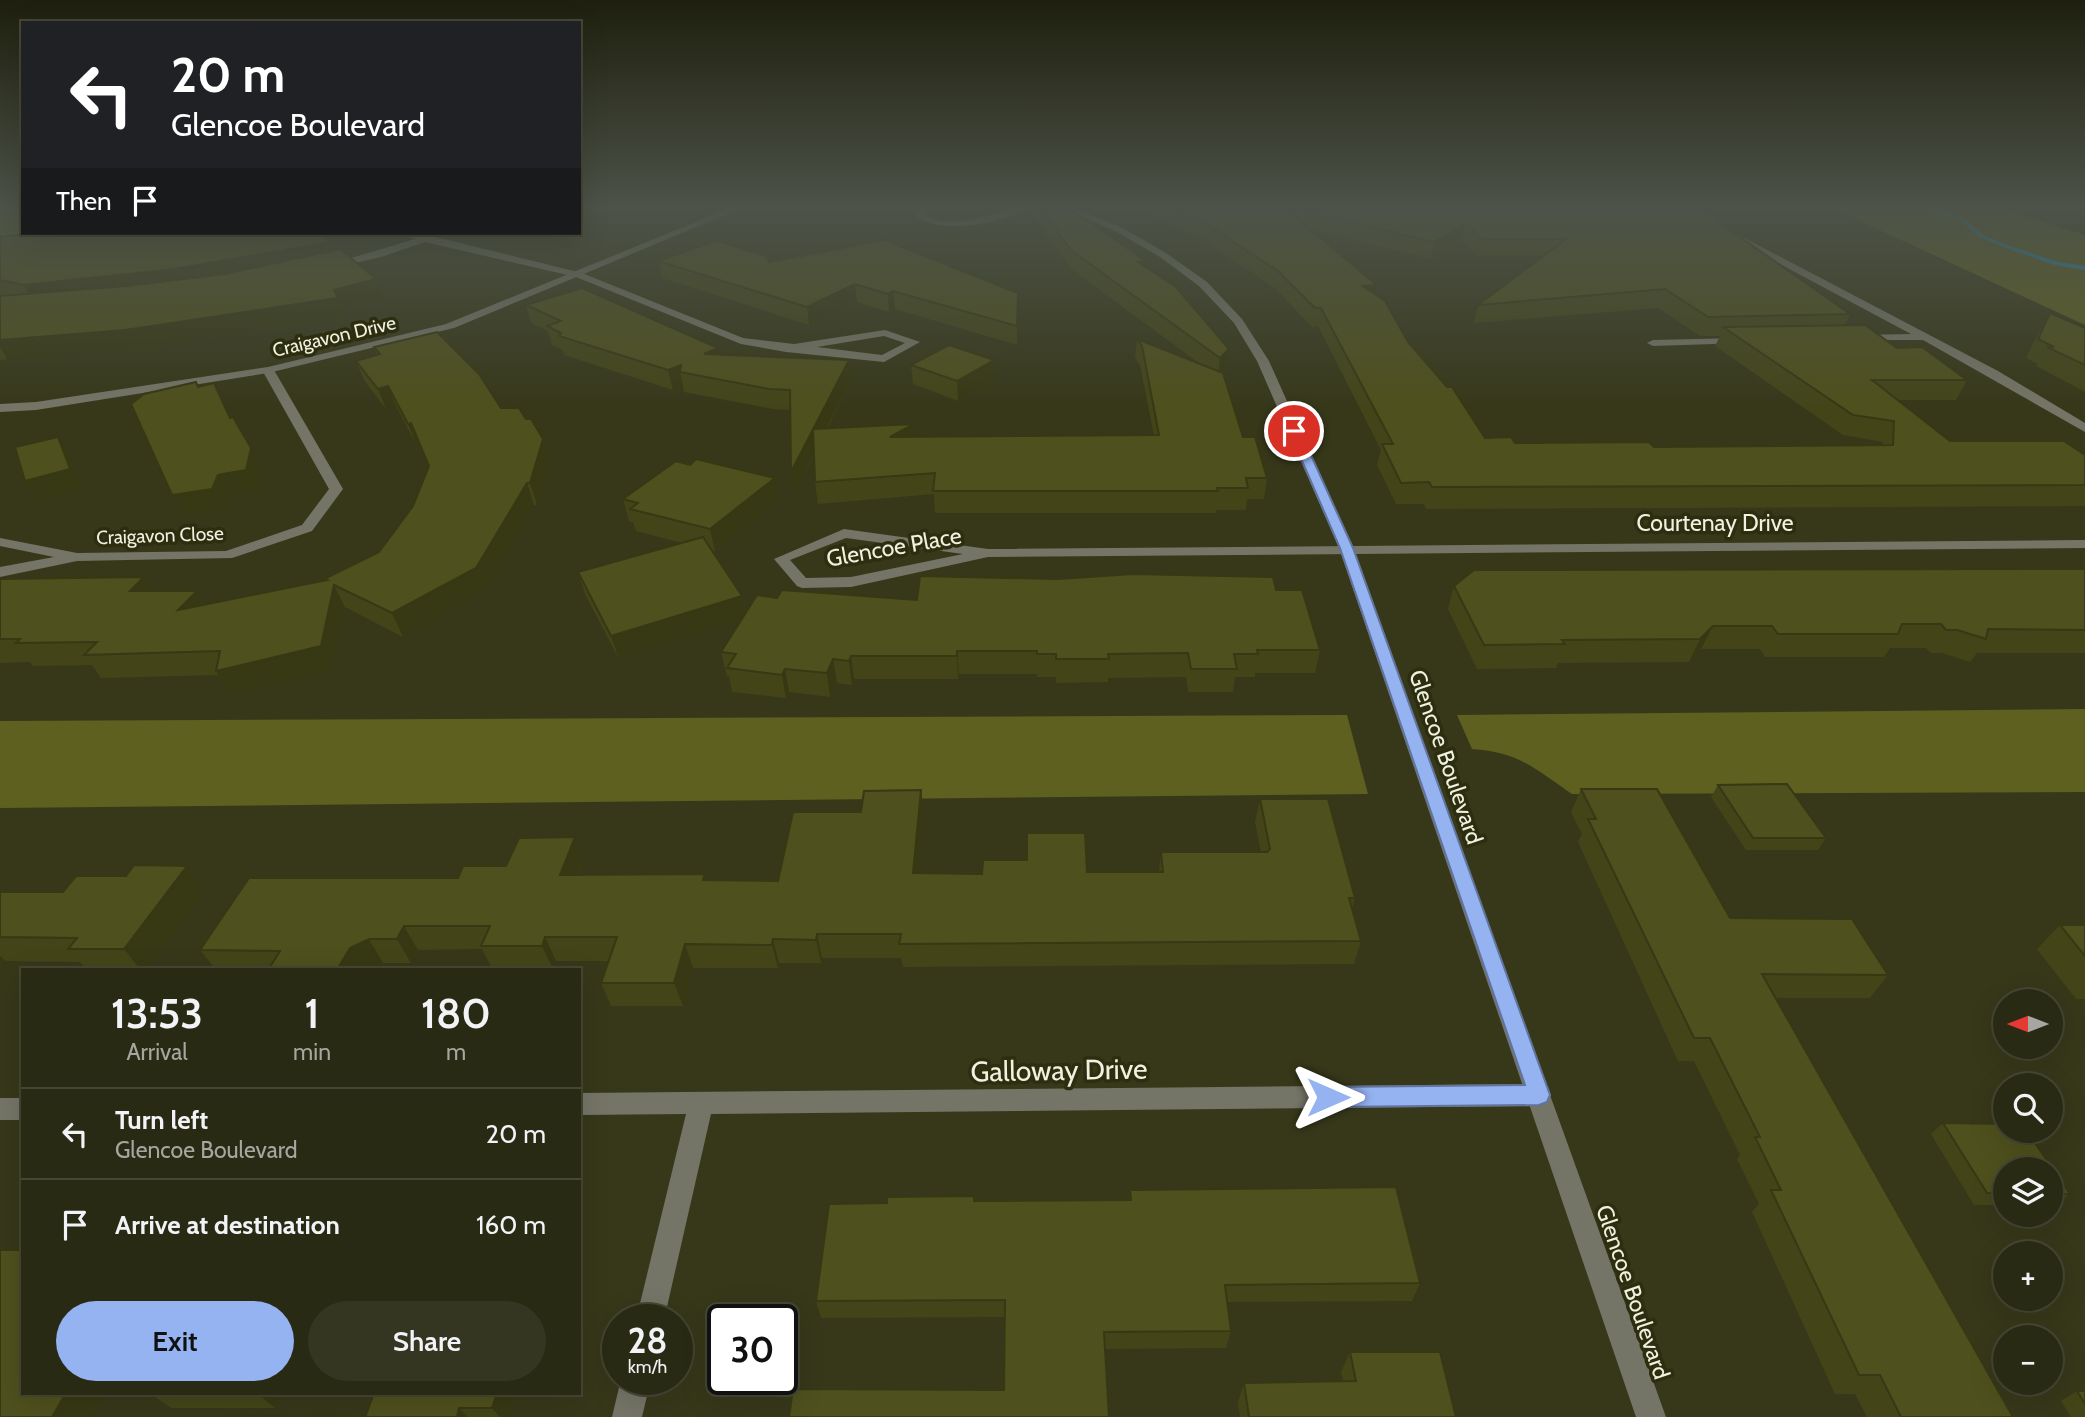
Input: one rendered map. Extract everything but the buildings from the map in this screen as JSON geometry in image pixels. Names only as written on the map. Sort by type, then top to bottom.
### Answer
[{"type":"street","points":[[575,274],[741,341],[786,349],[884,359],[914,342],[885,333],[786,349]]},
{"type":"street","name":"Glencoe Boulevard","points":[[1189,274],[1203,284],[1238,321],[1263,361],[1346,548],[1651,1417]]},
{"type":"street","points":[[1806,274],[1994,373],[2085,428]]},
{"type":"street","name":"Craigavon Drive","points":[[0,408],[36,406],[268,370],[450,326],[579,275]]},
{"type":"street","points":[[1843,338],[1925,337]]},
{"type":"street","points":[[1653,343],[1748,341]]},
{"type":"street","name":"Craigavon Close","points":[[0,572],[77,557],[227,555],[307,528],[336,489],[268,370]]},
{"type":"street","name":"Glencoe Place","points":[[988,553],[851,582],[802,583],[781,559],[844,533],[988,553],[1346,548]]},
{"type":"street","name":"Craigavon Close","points":[[0,542],[77,557]]},
{"type":"street","name":"Courtenay Drive","points":[[1346,548],[2085,544]]},
{"type":"street","name":"Galloway Drive","points":[[581,1104],[1539,1095]]},
{"type":"street","points":[[654,1304],[701,1103]]},
{"type":"street","points":[[0,1109],[21,1109]]},
{"type":"street","points":[[627,1417],[632,1395]]},
{"type":"shaded area","points":[[1975,274],[2085,274],[2085,325]]},
{"type":"shaded area","points":[[2085,709],[2085,792],[1572,794],[1515,758],[1472,749],[1457,715]]},
{"type":"shaded area","points":[[1347,715],[1368,794],[0,808],[0,721]]},
{"type":"route","points":[[1294,431],[1346,548],[1539,1095],[1328,1097]]}]
